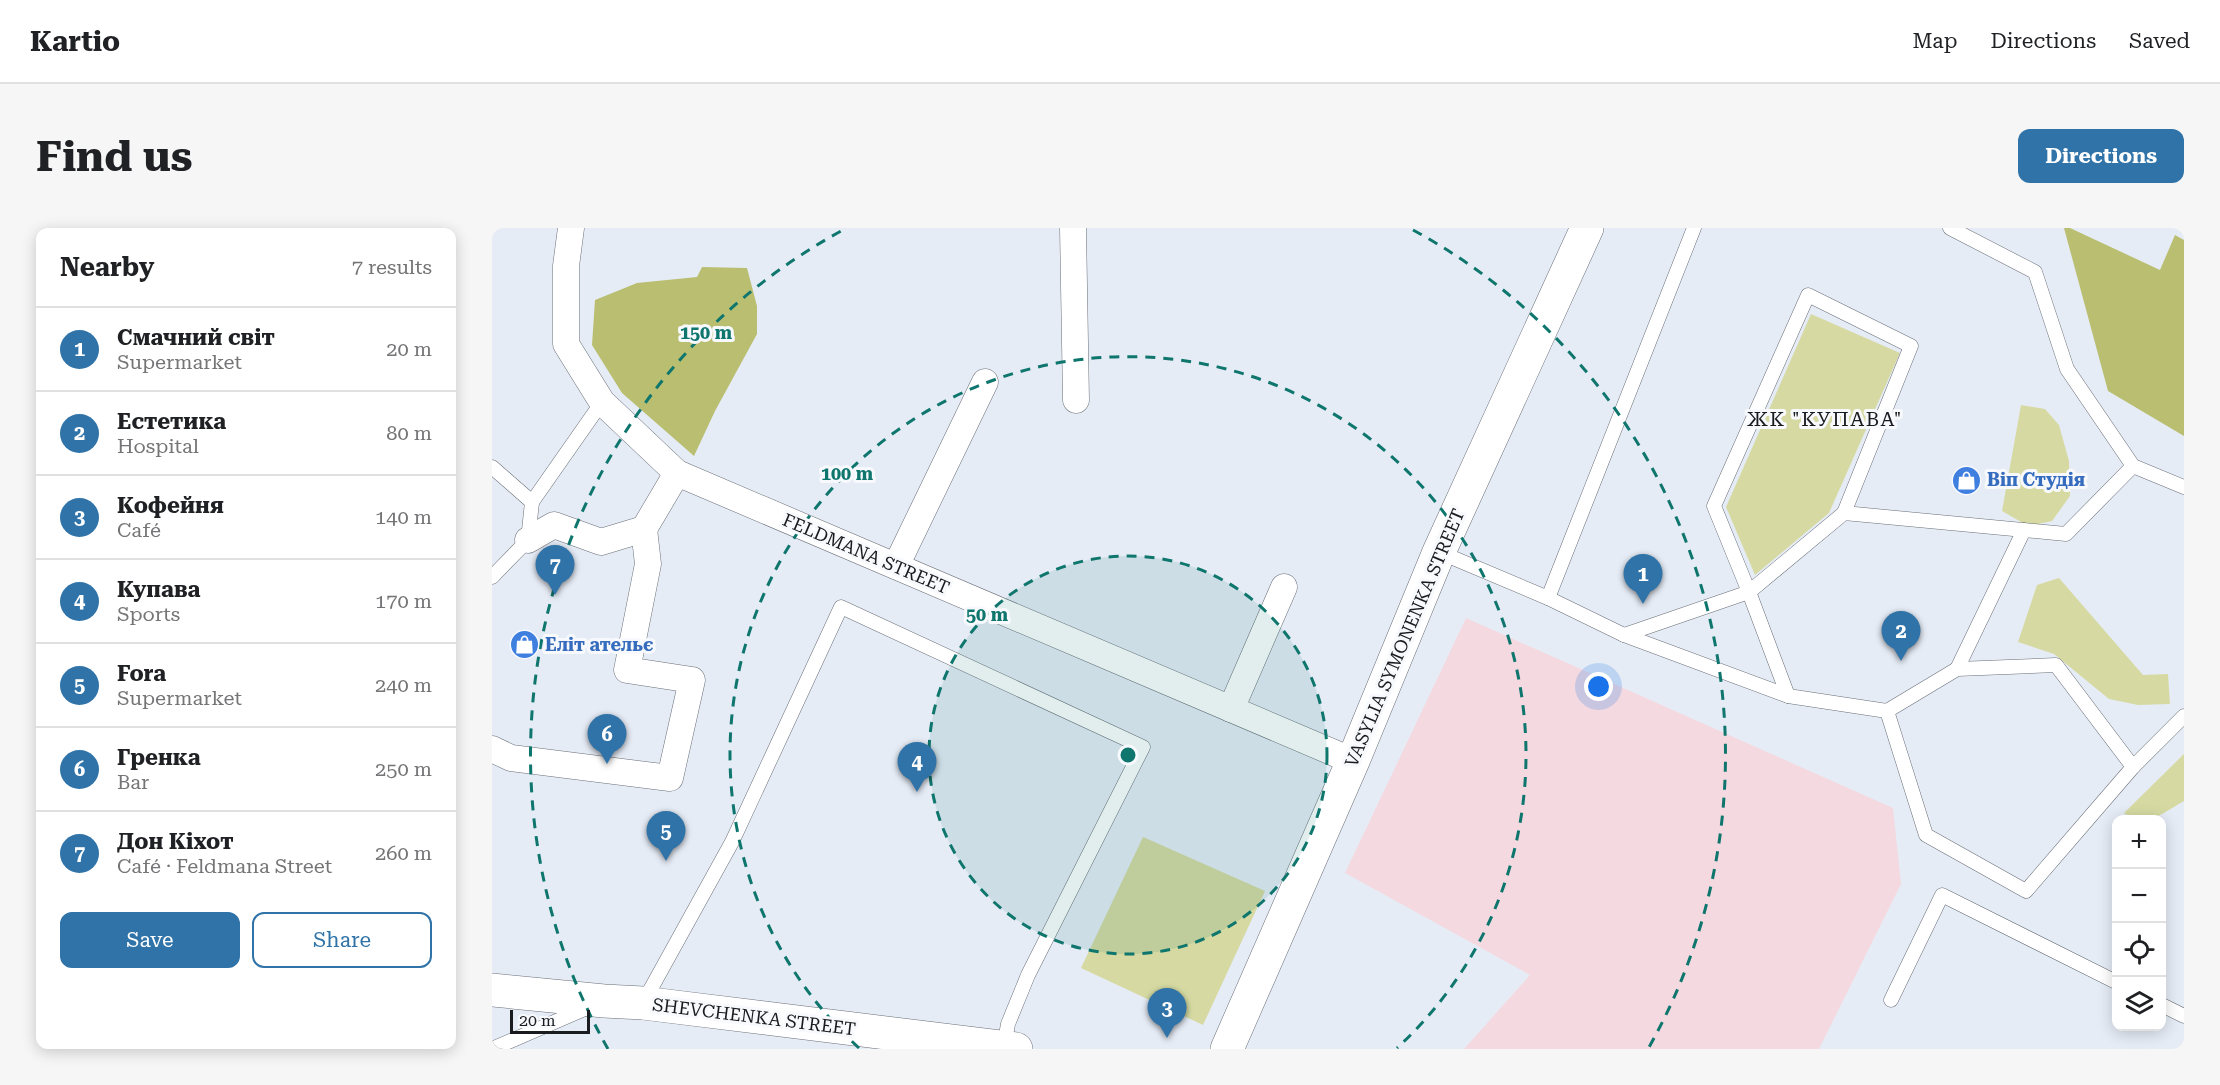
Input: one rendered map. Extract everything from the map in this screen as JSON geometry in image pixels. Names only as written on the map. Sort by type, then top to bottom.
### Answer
[{"type":"street","name":"FELDMANA STREET","points":[[571,228],[566,266],[566,344],[602,402],[677,473],[1353,762]]},
{"type":"street","points":[[1073,228],[1076,400]]},
{"type":"street","name":"VASYLIA SYMONENKA STREET","points":[[1227,1049],[1353,762],[1439,552],[1587,228]]},
{"type":"street","points":[[896,566],[985,382]]},
{"type":"street","points":[[492,749],[511,758],[670,778],[692,680],[627,670],[648,564],[644,529],[677,473]]},
{"type":"street","points":[[528,540],[554,525],[602,542],[644,529]]},
{"type":"street","points":[[1231,709],[1284,587]]},
{"type":"street","name":"SHEVCHENKA STREET","points":[[492,990],[643,1003],[1010,1048]]},
{"type":"lane","points":[[1548,598],[1694,228]]},
{"type":"lane","points":[[1950,228],[2035,272],[2067,369],[2133,466],[2184,487]]},
{"type":"lane","points":[[1624,635],[1749,592],[1844,513],[1911,345],[1808,296],[1714,506],[1749,592],[1788,696]]},
{"type":"lane","points":[[492,577],[528,540],[532,502],[602,402]]},
{"type":"lane","points":[[1844,513],[2066,534],[2133,466]]},
{"type":"lane","points":[[492,467],[532,502]]},
{"type":"lane","points":[[1957,669],[2024,530]]},
{"type":"lane","points":[[1439,552],[1548,598],[1624,635],[1788,696],[1887,711],[1957,669],[2056,665],[2133,767]]},
{"type":"lane","points":[[643,1003],[732,842],[841,607],[1143,747],[1028,975],[1008,1024],[1010,1048]]},
{"type":"lane","points":[[1887,711],[1926,835],[2026,891],[2133,767],[2184,716]]},
{"type":"lane","points":[[1891,1000],[1942,895],[2112,980]]},
{"type":"lane","points":[[492,1049],[604,1001]]},
{"type":"lane","points":[[2166,1007],[2184,1016]]},
{"type":"shaded area","points":[[1466,618],[1893,808],[1901,884],[1819,1049],[1464,1049],[1530,975],[1345,873]]},
{"type":"green space","points":[[2064,228],[2070,228],[2160,270],[2175,235],[2184,240],[2184,436],[2108,391]]},
{"type":"green space","points":[[702,267],[747,268],[757,306],[757,334],[715,411],[694,456],[622,393],[592,345],[595,300],[637,283],[697,277]]},
{"type":"green space","points":[[1811,314],[1900,353],[1829,513],[1755,575],[1726,507]]},
{"type":"green space","points":[[2021,405],[2045,409],[2059,425],[2069,461],[2070,496],[2052,521],[2028,526],[2002,511]]},
{"type":"green space","points":[[2059,578],[2143,675],[2168,674],[2170,704],[2138,705],[2109,699],[2054,654],[2018,642],[2037,585]]},
{"type":"green space","points":[[2184,754],[2184,801],[2160,815],[2127,815],[2124,813]]},
{"type":"green space","points":[[1143,837],[1265,891],[1203,1025],[1081,968]]},
{"type":"place","name":"Віп Студія","points":[[1966,480]]},
{"type":"place","name":"Дон Кіхот","points":[[555,595]]},
{"type":"place","name":"Смачний світ","points":[[1643,604]]},
{"type":"place","name":"Еліт ательє","points":[[524,645]]},
{"type":"place","name":"Естетика","points":[[1901,661]]},
{"type":"place","name":"Гренка","points":[[607,764]]},
{"type":"place","name":"Купава","points":[[917,792]]},
{"type":"place","name":"Fora","points":[[666,861]]},
{"type":"place","name":"Кофейня","points":[[1167,1038]]},
{"type":"district","name":"ЖК \"КУПАВА\"","points":[[1825,419]]}]
